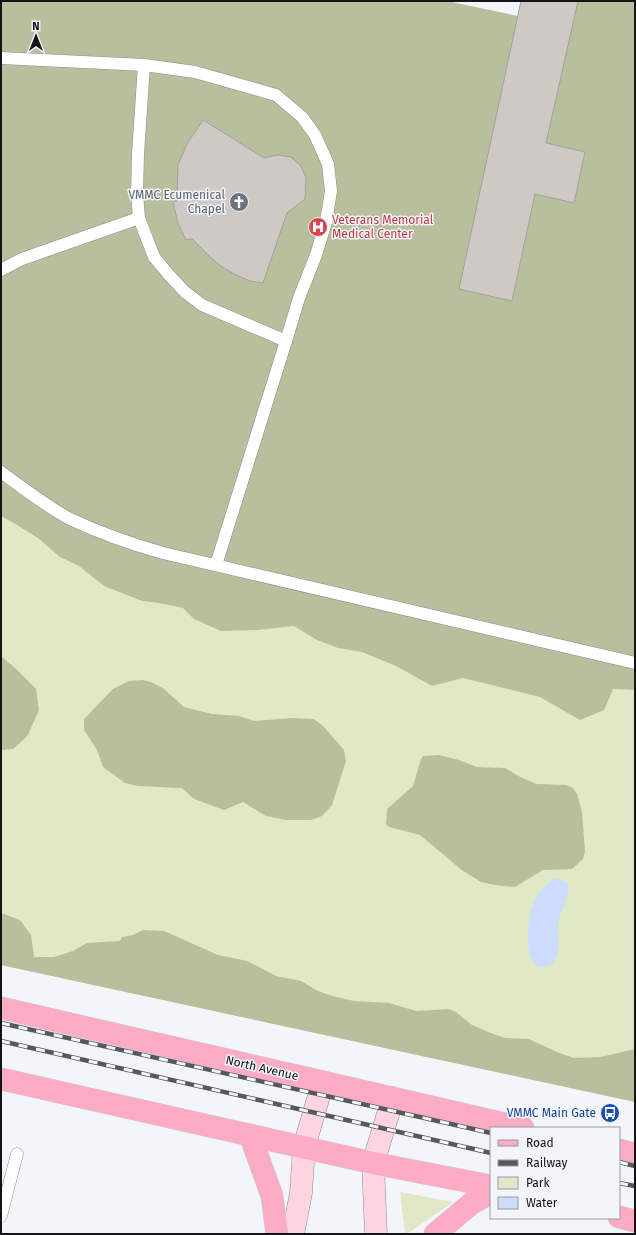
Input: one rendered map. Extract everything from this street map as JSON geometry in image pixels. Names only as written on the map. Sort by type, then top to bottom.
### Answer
[{"type":"main road","name":"North Avenue","points":[[1,1008],[519,1127]]},
{"type":"main road","points":[[1,1079],[373,1163],[490,1186]]},
{"type":"main road","points":[[293,1234],[301,1193],[304,1147],[322,1082]]},
{"type":"main road","points":[[376,1234],[373,1163],[393,1098]]},
{"type":"main road","points":[[250,1135],[272,1196],[277,1234]]},
{"type":"main road","points":[[620,1150],[635,1154]]},
{"type":"main road","points":[[435,1234],[472,1203],[490,1194]]},
{"type":"main road","points":[[620,1217],[635,1221]]},
{"type":"lane","points":[[1,58],[144,65],[195,72],[276,95],[302,117],[315,135],[328,164],[331,191],[326,222],[316,255],[299,298],[216,565]]},
{"type":"lane","points":[[144,65],[137,194],[139,218],[154,257],[185,292],[202,305],[286,341]]},
{"type":"lane","points":[[1,270],[22,259],[139,218]]},
{"type":"lane","points":[[1,472],[34,496],[70,518],[126,542],[216,565],[635,663]]},
{"type":"lane","points":[[1,1216],[17,1154]]},
{"type":"green space","name":"Veterans Memorial Medical Center","points":[[1,1],[447,1],[518,16],[459,289],[512,301],[535,194],[574,202],[585,152],[546,143],[577,1],[635,1],[635,690],[613,689],[604,710],[580,720],[540,697],[463,678],[432,686],[396,666],[362,652],[338,648],[317,640],[294,626],[258,630],[221,631],[194,619],[183,608],[142,601],[104,586],[79,566],[60,557],[38,538],[1,516]],"holes":[[[203,120],[264,158],[277,155],[306,177],[305,199],[296,206],[288,207],[222,267],[200,247],[195,238],[186,240],[178,223],[173,202],[179,201],[178,165],[187,144]]]},
{"type":"green space","points":[[1,453],[635,647],[635,1102],[1,965]]},
{"type":"green space","points":[[1,656],[36,689],[39,710],[28,735],[13,749],[1,750]]},
{"type":"green space","points":[[143,680],[151,682],[164,689],[184,707],[212,714],[239,716],[254,721],[293,718],[314,719],[323,726],[344,750],[346,761],[332,805],[322,816],[311,820],[286,820],[266,816],[243,802],[224,810],[194,799],[182,788],[138,786],[125,783],[103,767],[97,750],[84,730],[84,719],[113,689],[129,681]]},
{"type":"green space","points":[[439,755],[459,760],[477,767],[505,768],[522,778],[537,784],[566,785],[573,788],[577,794],[582,812],[585,851],[583,859],[572,869],[543,870],[515,887],[495,885],[481,882],[463,871],[420,835],[389,827],[386,824],[387,809],[413,786],[423,756]]},
{"type":"green space","points":[[1,913],[20,920],[31,935],[34,957],[54,957],[73,951],[87,943],[120,941],[122,937],[133,935],[143,930],[164,931],[218,955],[247,961],[276,976],[301,981],[318,991],[332,996],[354,1001],[389,1003],[416,1011],[449,1009],[456,1012],[472,1025],[491,1033],[505,1038],[529,1039],[559,1053],[574,1058],[601,1057],[635,1049],[635,1102],[1,965]]},
{"type":"green space","points":[[400,1192],[453,1202],[405,1234]]},
{"type":"water","points":[[553,879],[564,881],[568,884],[566,900],[558,923],[558,951],[552,964],[538,967],[529,951],[529,919],[537,896]]},
{"type":"building","points":[[521,1],[578,1],[546,143],[585,152],[574,203],[535,194],[512,301],[459,289]]},
{"type":"building","name":"VMMC Ecumenical Chapel","points":[[203,120],[264,158],[277,155],[291,157],[300,165],[306,177],[305,199],[287,213],[263,283],[250,281],[222,267],[192,239],[186,240],[178,223],[173,202],[177,201],[178,165],[187,144]]},
{"type":"railway","points":[[1,1023],[490,1133]]},
{"type":"railway","points":[[1,1041],[490,1153]]},
{"type":"railway","points":[[620,1162],[635,1166]]},
{"type":"railway","points":[[620,1183],[635,1186]]},
{"type":"place","name":"VMMC Ecumenical Chapel","points":[[239,202]]},
{"type":"place","name":"Veterans Memorial Medical Center","points":[[318,227]]},
{"type":"place","name":"VMMC Main Gate","points":[[610,1113]]}]
